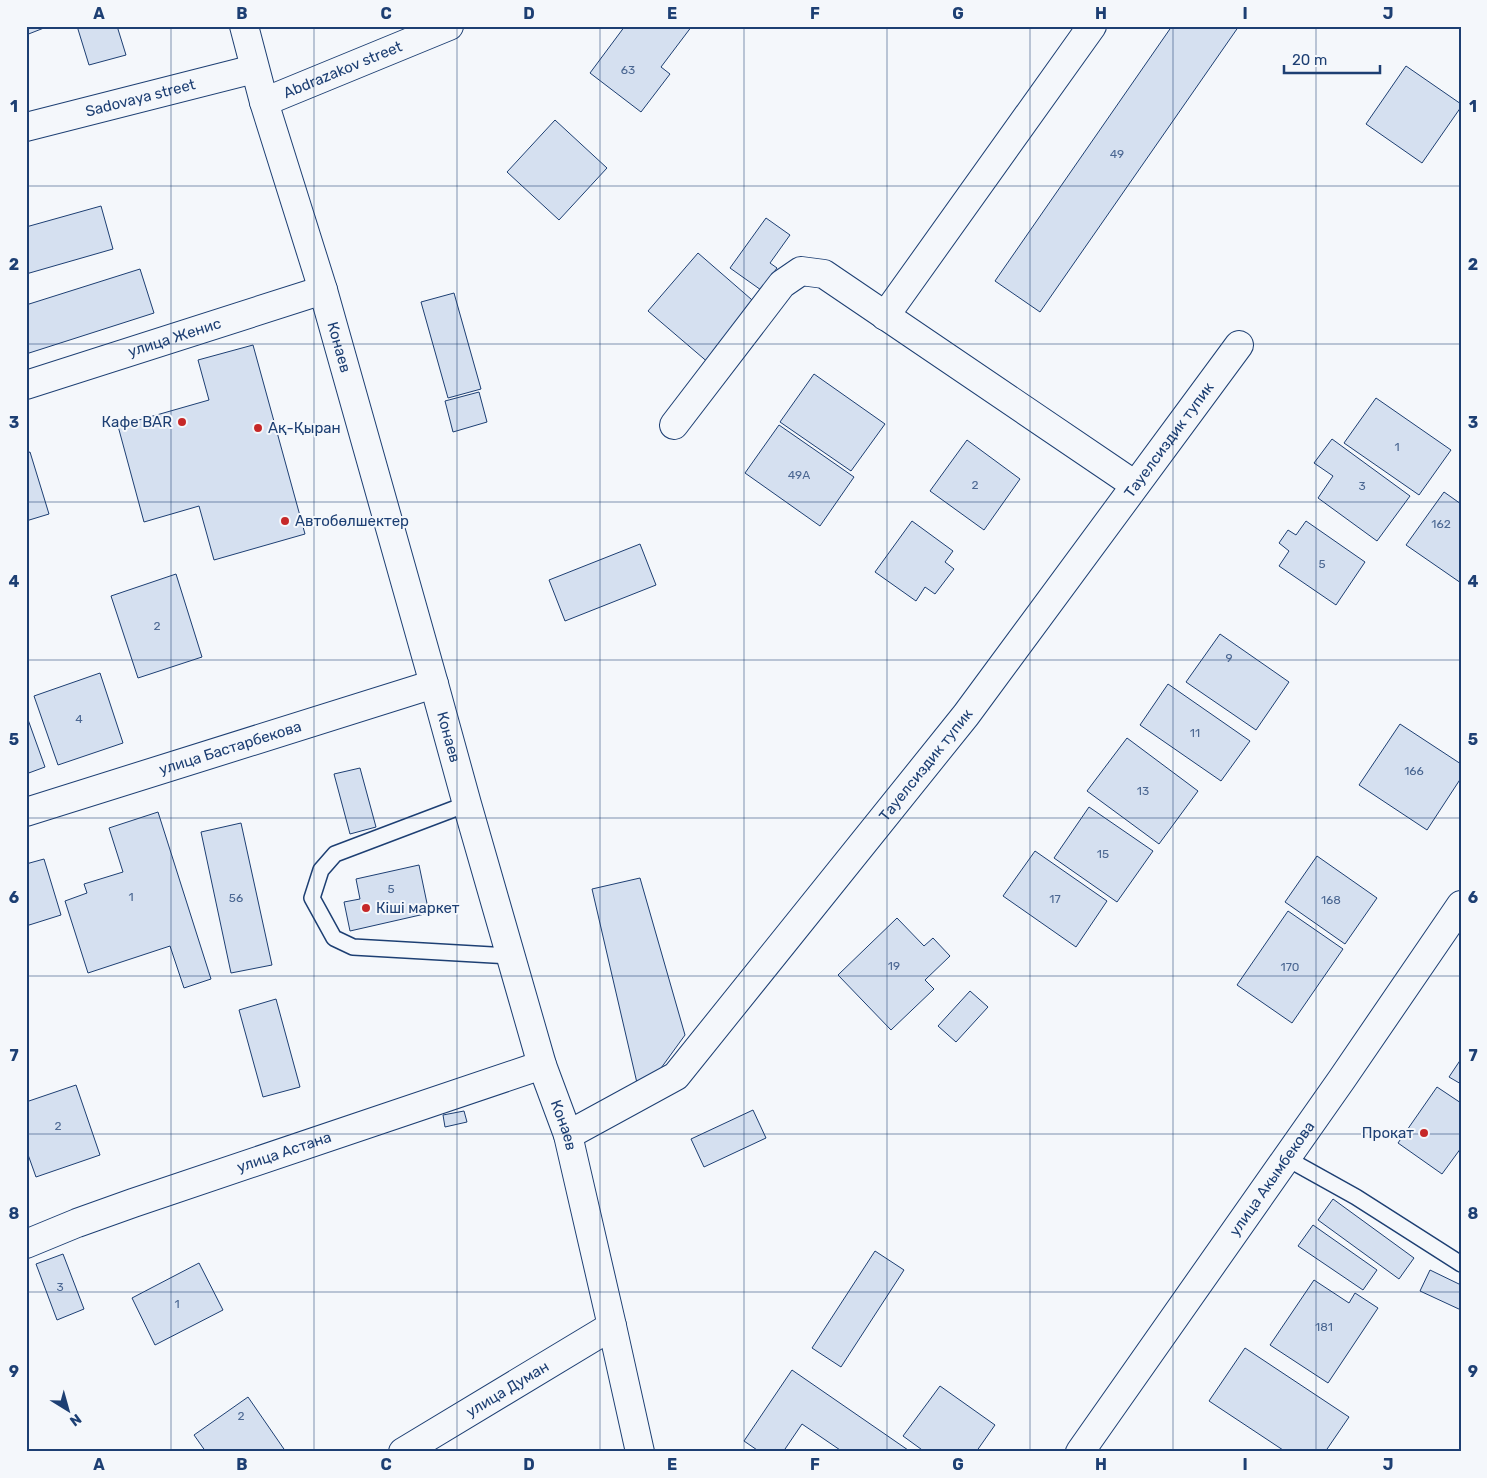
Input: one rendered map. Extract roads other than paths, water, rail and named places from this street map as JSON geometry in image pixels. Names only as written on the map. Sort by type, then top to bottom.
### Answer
[{"type":"street","name":"Конаев","points":[[244,26],[254,69],[323,290],[542,1065],[568,1135],[640,1452]]},
{"type":"street","name":"Abdrazakov street","points":[[264,102],[450,26]]},
{"type":"street","points":[[885,316],[1092,26]]},
{"type":"street","name":"Sadovaya street","points":[[26,127],[254,69]]},
{"type":"street","points":[[674,425],[782,284],[801,270],[824,274],[1135,485]]},
{"type":"street","name":"улица Женис","points":[[26,385],[323,290]]},
{"type":"street","name":"Тауелсиздик тупик","points":[[568,1135],[676,1076],[966,715],[1239,345]]},
{"type":"street","name":"улица Бастарбекова","points":[[26,812],[434,684]]},
{"type":"street","name":"улица Акымбекова","points":[[1080,1452],[1461,905]]},
{"type":"street","name":"улица Астана","points":[[26,1244],[133,1203],[542,1065]]},
{"type":"street","name":"улица Думан","points":[[403,1452],[612,1326]]},
{"type":"lane","points":[[467,804],[335,854],[321,870],[312,898],[334,938],[353,947],[511,956]]},
{"type":"lane","points":[[1286,1158],[1356,1197],[1461,1264]]},
{"type":"place","name":"Кафе BAR","points":[[182,422]]},
{"type":"place","name":"Ақ-Қыран","points":[[258,428]]},
{"type":"place","name":"Автобөлшектер","points":[[285,521]]},
{"type":"place","name":"Кіші маркет","points":[[366,908]]},
{"type":"place","name":"Прокат","points":[[1424,1133]]}]
